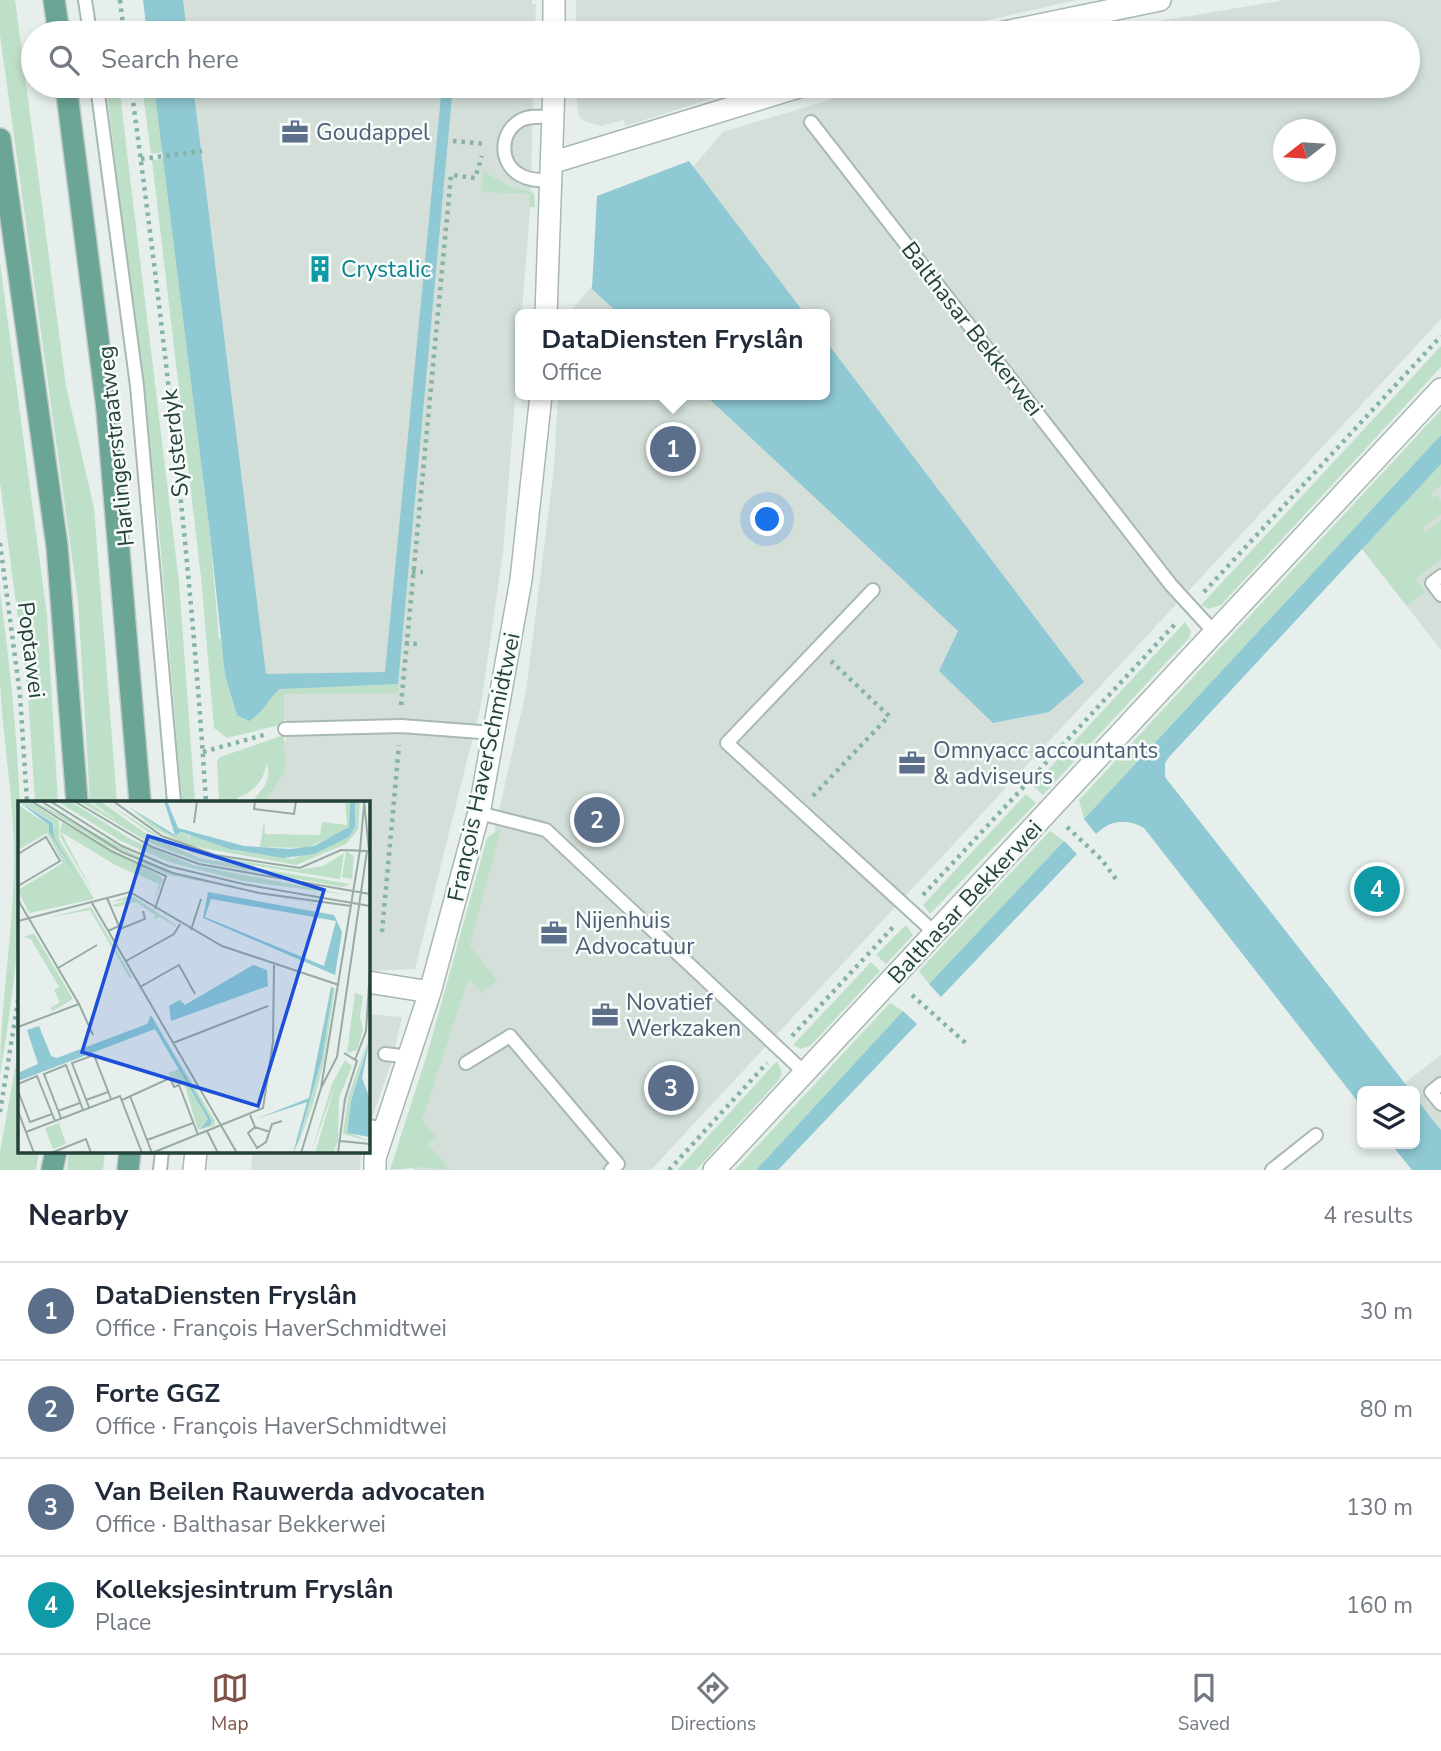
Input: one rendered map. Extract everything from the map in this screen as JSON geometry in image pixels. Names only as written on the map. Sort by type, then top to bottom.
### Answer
[{"type":"main road","points":[[54,0],[57,21]]},
{"type":"main road","name":"Harlingerstraatweg","points":[[67,98],[115,488],[141,801]]},
{"type":"main road","points":[[0,139],[57,546],[77,801]]},
{"type":"main road","points":[[52,1170],[56,1152]]},
{"type":"main road","points":[[128,1170],[130,1152]]},
{"type":"street","points":[[554,0],[554,21]]},
{"type":"street","points":[[1058,21],[1160,0]]},
{"type":"street","points":[[546,309],[554,98]]},
{"type":"street","points":[[553,171],[767,98]]},
{"type":"street","name":"Balthasar Bekkerwei","points":[[714,1170],[1441,389]]},
{"type":"street","name":"François HaverSchmidtwei","points":[[375,1170],[376,1127],[410,1057],[479,813],[531,513],[541,400]]},
{"type":"street","points":[[369,982],[430,992]]},
{"type":"street","points":[[194,1170],[196,1152]]},
{"type":"lane","points":[[85,0],[88,21]]},
{"type":"lane","name":"Harlingerstraatweg","points":[[99,98],[137,386],[174,801]]},
{"type":"lane","points":[[553,171],[529,179],[519,175],[510,167],[504,146],[506,135],[521,120],[554,117]]},
{"type":"lane","name":"Balthasar Bekkerwei","points":[[811,121],[1190,607],[1215,633]]},
{"type":"lane","points":[[1441,576],[1432,583],[1441,595]]},
{"type":"lane","points":[[873,590],[727,743],[936,934]]},
{"type":"lane","points":[[285,729],[401,726],[494,733]]},
{"type":"lane","points":[[479,813],[546,830],[806,1073]]},
{"type":"lane","points":[[466,1063],[510,1036],[618,1164],[611,1170]]},
{"type":"lane","points":[[385,1054],[410,1057]]},
{"type":"lane","points":[[1441,1084],[1431,1092],[1441,1104]]},
{"type":"lane","points":[[1272,1170],[1316,1135]]},
{"type":"lane","points":[[160,1170],[162,1152]]},
{"type":"path","points":[[120,0],[123,21]]},
{"type":"path","name":"Sylsterdyk","points":[[133,98],[180,495],[206,801]]},
{"type":"path","points":[[453,141],[504,146]]},
{"type":"path","points":[[382,932],[401,726],[405,643],[451,175],[475,178],[487,144]]},
{"type":"path","points":[[141,159],[202,150]]},
{"type":"path","points":[[447,213],[454,213]]},
{"type":"path","points":[[440,283],[447,283]]},
{"type":"path","points":[[669,1170],[1441,336]]},
{"type":"path","points":[[434,352],[441,353]]},
{"type":"path","points":[[426,428],[433,429]]},
{"type":"path","points":[[419,504],[428,504]]},
{"type":"path","name":"Poptawei","points":[[0,543],[20,695],[27,801]]},
{"type":"path","points":[[412,572],[423,572]]},
{"type":"path","points":[[405,643],[417,644]]},
{"type":"path","points":[[800,810],[889,716],[817,648]]},
{"type":"path","points":[[203,752],[285,729]]},
{"type":"path","points":[[1025,786],[1102,860],[1118,883]]},
{"type":"path","points":[[867,955],[969,1046]]},
{"type":"path","points":[[0,1112],[18,1001]]},
{"type":"shaded area","points":[[164,0],[532,0],[532,4],[536,4],[535,21],[167,21]]},
{"type":"shaded area","points":[[576,0],[1077,0],[984,21],[576,21]]},
{"type":"shaded area","points":[[1285,0],[1441,0],[1441,319],[651,1170],[414,1170],[401,1150],[492,842],[526,691],[554,468],[558,400],[830,400],[830,309],[572,309],[723,132],[835,98],[1420,98],[1420,21],[1158,21]]},
{"type":"shaded area","points":[[177,98],[533,98],[531,197],[522,309],[515,309],[515,400],[503,553],[481,704],[415,969],[369,971],[369,801],[260,801],[278,741],[286,741],[286,720],[261,720]]},
{"type":"shaded area","points":[[577,98],[713,98],[626,126],[623,120],[601,126],[584,121],[578,115]]},
{"type":"shaded area","points":[[1441,464],[1441,650],[1362,549]]},
{"type":"shaded area","points":[[369,1014],[402,1017],[392,1061],[369,1126]]},
{"type":"shaded area","points":[[1441,1055],[1441,1130],[1420,1103],[1420,1086],[1407,1086],[1404,1083]]},
{"type":"shaded area","points":[[253,1152],[361,1152],[360,1170],[251,1170]]},
{"type":"green space","points":[[0,0],[15,0],[21,45],[21,98],[28,98],[66,386],[94,508],[117,801],[90,801],[78,601],[0,35]]},
{"type":"green space","points":[[107,98],[120,98],[179,582],[195,801],[182,801],[159,529]]},
{"type":"green space","points":[[144,98],[156,98],[163,152],[151,154]]},
{"type":"green space","points":[[164,159],[210,534],[219,639],[222,639],[225,675],[237,714],[249,720],[275,694],[285,688],[398,684],[398,693],[284,694],[284,724],[227,738],[214,728],[201,577],[152,160]]},
{"type":"green space","points":[[483,171],[511,187],[534,193],[535,207],[530,207],[530,194],[481,192]]},
{"type":"green space","points":[[0,263],[47,615],[58,801],[35,801],[28,695],[0,482]]},
{"type":"green space","points":[[1441,346],[1441,367],[1221,605],[1209,609],[1201,605]]},
{"type":"green space","points":[[1441,410],[1441,435],[1084,819],[1079,800]]},
{"type":"green space","points":[[1441,464],[1441,485],[1430,494],[1433,498],[1437,495],[1441,501],[1441,514],[1423,528],[1426,532],[1441,520],[1441,559],[1416,579],[1425,592],[1407,606],[1362,549]]},
{"type":"green space","points":[[0,592],[20,801],[18,941],[0,1076],[14,858],[0,683]]},
{"type":"green space","points":[[1185,622],[1191,631],[1189,638],[1043,795],[1033,786]]},
{"type":"green space","points":[[284,735],[285,772],[266,801],[253,801],[269,780],[267,762],[264,774],[254,789],[237,798],[237,801],[219,801],[217,761],[220,757]]},
{"type":"green space","points":[[1026,794],[1036,803],[930,914],[923,905]]},
{"type":"green space","points":[[501,828],[470,946],[497,980],[482,993],[469,978],[422,1120],[436,1137],[428,1144],[450,1170],[422,1167],[390,1170],[429,1048],[487,838]]},
{"type":"green space","points":[[1050,831],[1064,841],[929,984],[919,971]]},
{"type":"green space","points":[[906,925],[913,935],[886,964],[876,955]]},
{"type":"green space","points":[[871,962],[880,971],[810,1046],[801,1049],[793,1045]]},
{"type":"green space","points":[[890,1003],[903,1011],[756,1170],[735,1170]]},
{"type":"green space","points":[[18,1052],[18,1152],[39,1152],[36,1170],[0,1170],[0,1152]]},
{"type":"green space","points":[[777,1061],[782,1072],[779,1080],[696,1170],[677,1170]]},
{"type":"green space","points":[[69,1152],[105,1152],[103,1170],[67,1170]]},
{"type":"water","points":[[143,0],[183,0],[186,21],[146,21]]},
{"type":"water","points":[[156,98],[194,98],[266,674],[385,672],[441,98],[452,98],[398,684],[280,689],[249,721],[237,715],[225,675]]},
{"type":"water","points":[[689,161],[801,309],[614,309],[592,289],[597,196]]},
{"type":"water","points":[[830,347],[1084,682],[1049,712],[993,723],[939,671],[958,631],[710,400],[830,400]]},
{"type":"water","points":[[1441,435],[1441,464],[1165,763],[1165,777],[1407,1086],[1357,1086],[1357,1101],[1144,828],[1119,822],[1096,834],[1084,819]]},
{"type":"water","points":[[1064,841],[1077,854],[941,997],[929,984]]},
{"type":"water","points":[[903,1011],[917,1024],[778,1170],[756,1170]]},
{"type":"water","points":[[1420,1103],[1441,1130],[1441,1170],[1412,1170],[1395,1149],[1420,1149]]},
{"type":"place","name":"Goudappel","points":[[295,132]]},
{"type":"place","name":"Crystalic","points":[[320,269]]},
{"type":"place","name":"DataDiensten Fryslân","points":[[673,449]]},
{"type":"place","name":"Omnyacc accountants & adviseurs","points":[[912,763]]},
{"type":"place","name":"Forte GGZ","points":[[597,820]]},
{"type":"place","name":"Kolleksjesintrum Fryslân","points":[[1377,889]]},
{"type":"place","name":"Nijenhuis Advocatuur","points":[[554,933]]},
{"type":"place","name":"Novatief Werkzaken","points":[[605,1015]]},
{"type":"place","name":"Van Beilen Rauwerda advocaten","points":[[671,1088]]}]
